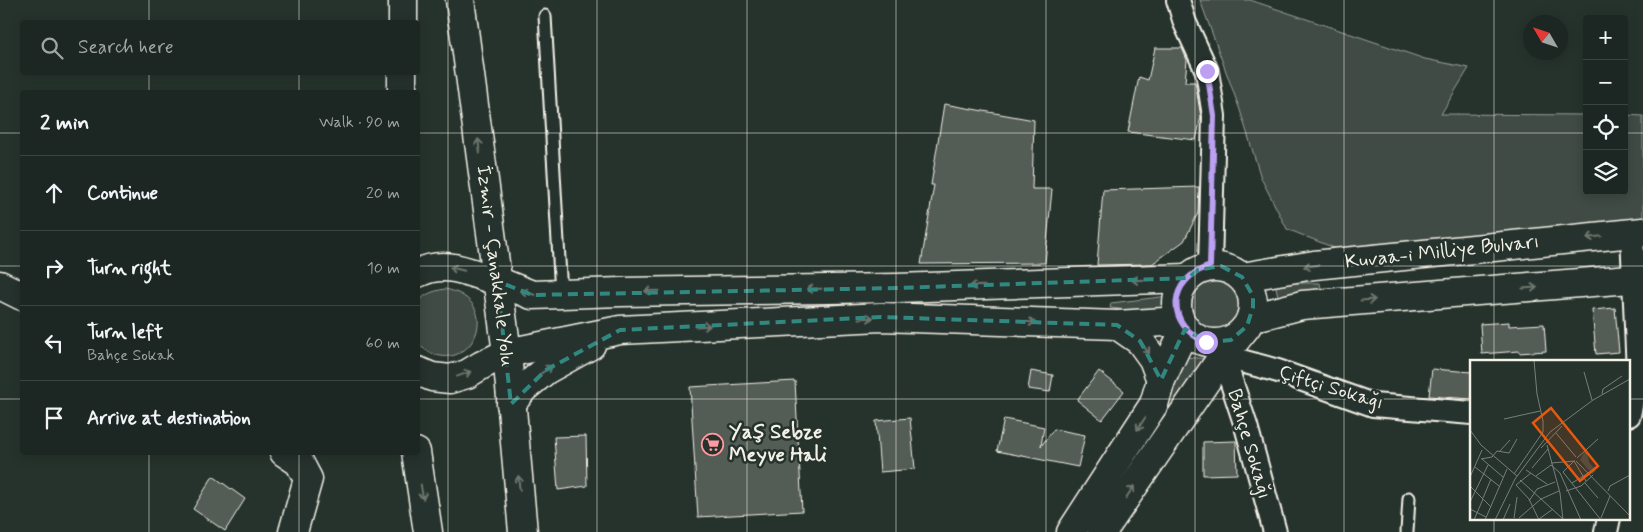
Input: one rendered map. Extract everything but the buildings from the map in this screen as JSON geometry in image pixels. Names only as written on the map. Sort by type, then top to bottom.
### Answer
[{"type":"main road","points":[[403,0],[403,20]]},
{"type":"main road","name":"İzmir - Çanakkale Yolu","points":[[460,0],[507,353],[523,532]]},
{"type":"main road","points":[[402,75],[402,90]]},
{"type":"main road","name":"Kuvaa-i Milliye Bulvarı","points":[[1242,277],[1314,265],[1638,232]]},
{"type":"main road","points":[[420,273],[440,266],[458,268],[532,295],[897,288],[1199,272],[1222,266],[1232,270],[1242,277],[1249,286],[1252,296],[1254,307],[1246,325],[1102,532]]},
{"type":"main road","points":[[1199,272],[1181,287],[1177,298],[1177,310],[1183,325],[1194,337],[1206,342],[1219,343],[1231,340],[1246,325]]},
{"type":"main road","name":"Kuvaa-i Milliye Bulvarı","points":[[1246,325],[1302,305],[1639,279]]},
{"type":"main road","points":[[0,285],[20,295]]},
{"type":"main road","points":[[420,372],[432,377],[450,378],[467,374],[507,353],[620,330],[881,317],[1118,325],[1183,325]]},
{"type":"main road","points":[[1118,325],[1140,341],[1153,360],[1161,380]]},
{"type":"main road","points":[[1071,532],[1154,404],[1161,380],[1183,325]]},
{"type":"main road","points":[[511,404],[524,388],[546,370],[620,330]]},
{"type":"main road","points":[[289,455],[300,462],[308,479],[292,532]]},
{"type":"main road","points":[[416,455],[428,532]]},
{"type":"street","points":[[1178,0],[1185,23],[1207,71],[1214,116],[1199,272]]},
{"type":"street","points":[[1630,410],[1638,373],[1638,232]]},
{"type":"street","name":"Çiftçi Sokağı","points":[[1223,356],[1278,371],[1373,405],[1470,413]]},
{"type":"street","name":"Bahçe Sokağı","points":[[1223,356],[1246,426],[1275,532]]},
{"type":"street","points":[[1630,425],[1643,425]]},
{"type":"lane","points":[[545,16],[561,294]]},
{"type":"lane","points":[[1407,532],[1409,498]]},
{"type":"highlighted area","points":[[1221,266],[1242,277],[1253,296],[1253,307],[1247,326],[1231,340],[1206,342],[1185,329],[1161,380],[1140,341],[1117,325],[881,317],[620,330],[546,370],[511,404],[497,281],[532,295],[897,288],[1188,278],[1198,270]]},
{"type":"shaded area","points":[[1200,0],[1250,0],[1425,59],[1469,68],[1441,114],[1583,115],[1583,195],[1628,195],[1628,115],[1643,116],[1643,224],[1337,249],[1287,229],[1261,178],[1240,110]]},
{"type":"shaded area","points":[[1212,278],[1222,278],[1236,285],[1243,299],[1243,309],[1236,323],[1222,330],[1212,330],[1202,326],[1195,319],[1191,309],[1191,299],[1195,289],[1202,282]]},
{"type":"shaded area","points":[[1275,283],[1320,283],[1321,289],[1278,296]]},
{"type":"shaded area","points":[[445,289],[465,297],[475,309],[478,324],[474,338],[465,349],[452,356],[436,355],[420,345],[420,300],[430,293]]},
{"type":"shaded area","points":[[1169,296],[1168,315],[1110,308],[1111,303]]},
{"type":"shaded area","points":[[1185,357],[1209,359],[1160,435],[1154,430]]},
{"type":"place","name":"Yaş Sebze Meyve Hali","points":[[713,444]]},
{"type":"route","points":[[1206,342],[1194,337],[1180,322],[1177,298],[1181,287],[1188,278],[1198,270],[1210,266],[1214,116],[1207,71]]}]
